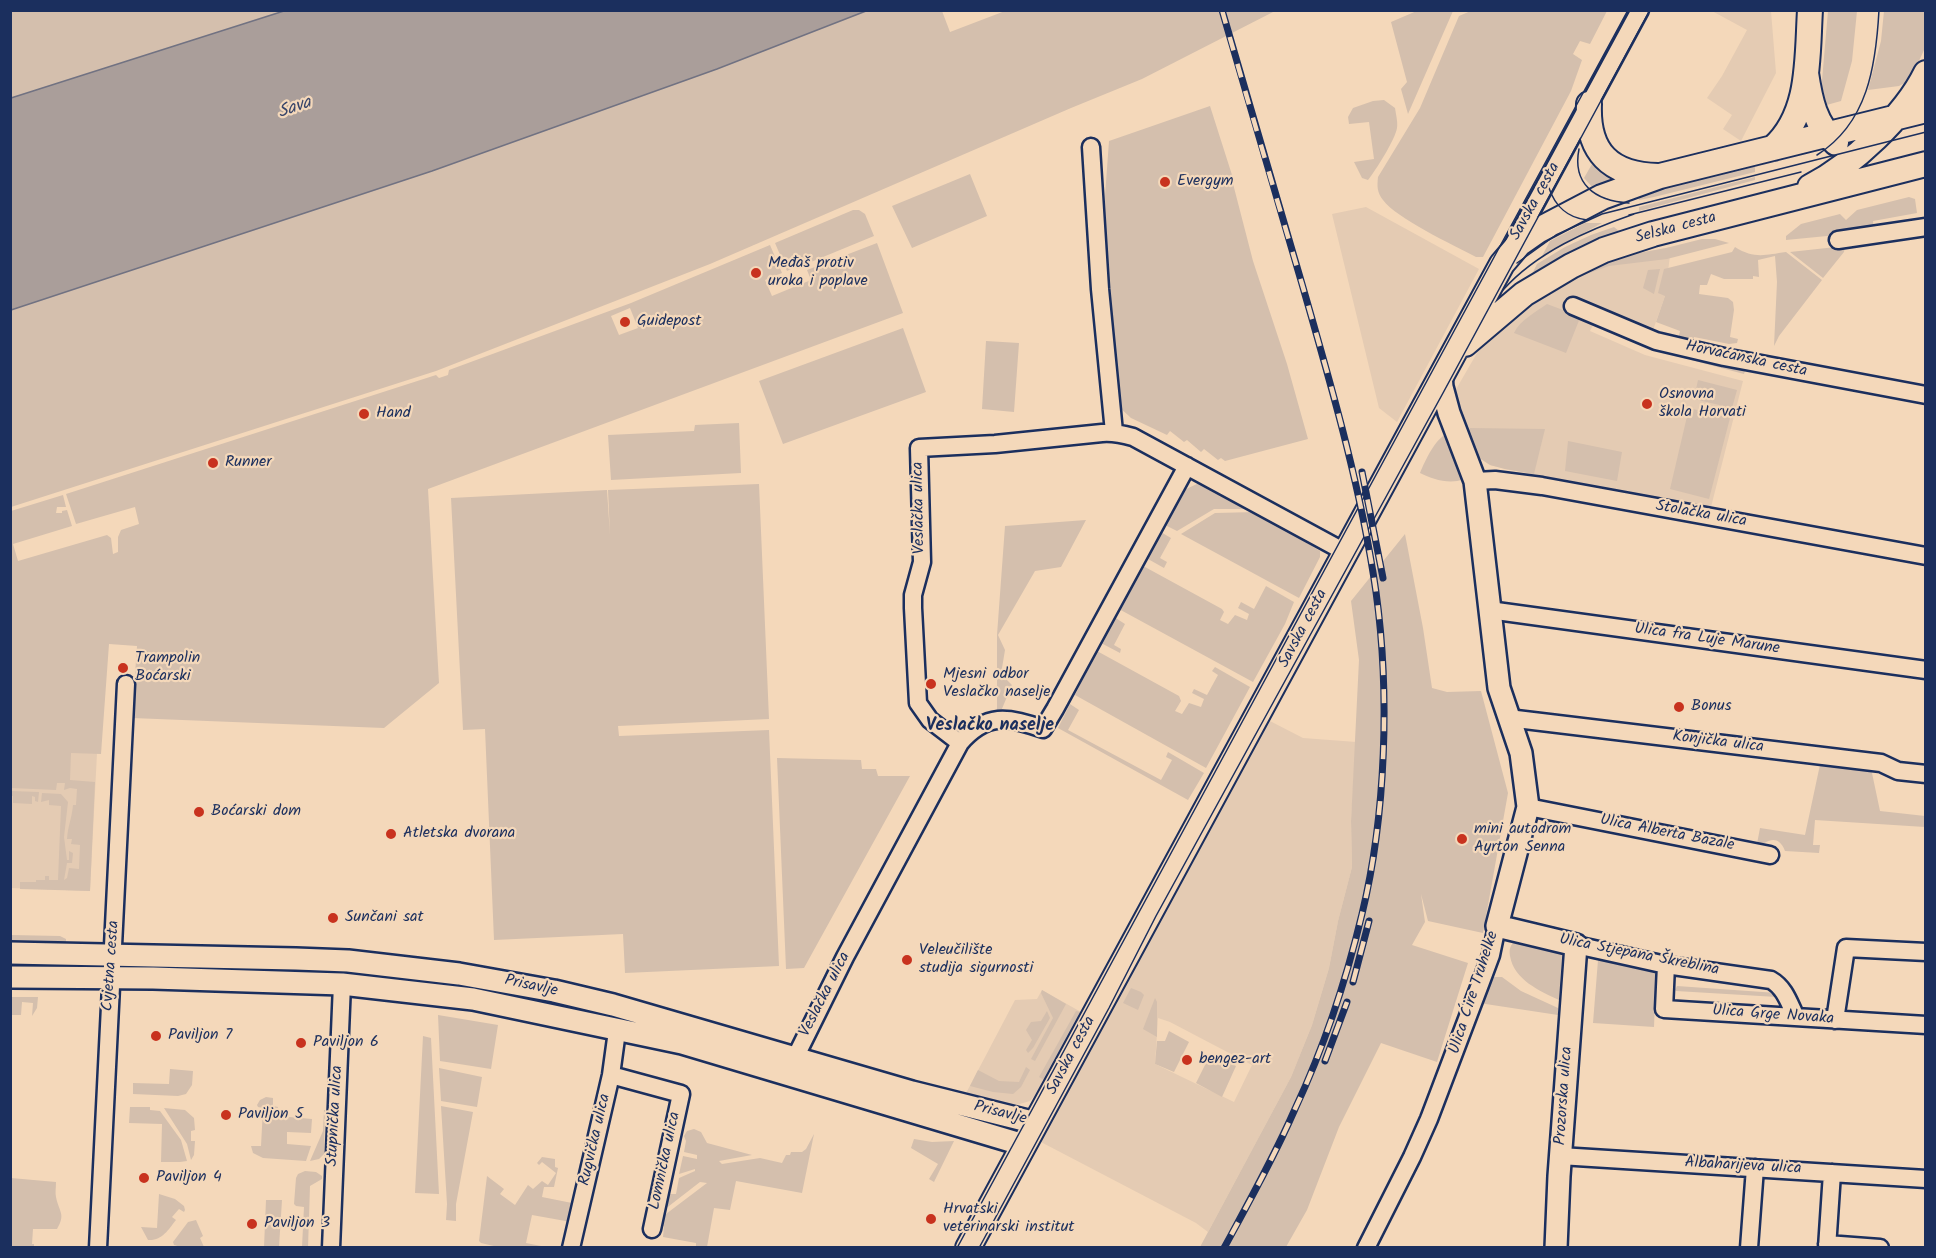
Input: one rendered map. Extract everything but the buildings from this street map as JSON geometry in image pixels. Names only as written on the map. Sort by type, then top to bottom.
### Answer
[{"type":"main road","points":[[1773,148],[1790,129],[1800,108],[1806,73],[1810,10]]},
{"type":"main road","points":[[1806,73],[1812,107],[1822,129],[1847,151],[1875,163],[1896,167],[1921,165]]},
{"type":"main road","points":[[1758,208],[1798,193],[1838,170],[1896,117],[1919,87],[1926,73]]},
{"type":"main road","points":[[1589,104],[1589,123],[1593,140],[1604,158],[1633,174],[1660,176]]},
{"type":"main road","points":[[1502,264],[1519,244],[1555,220],[1602,197],[1660,176],[1926,110]]},
{"type":"main road","name":"Selska cesta","points":[[1454,352],[1524,294],[1571,266],[1627,242],[1921,165]]},
{"type":"main road","name":"Savska cesta","points":[[968,1248],[1502,264]]},
{"type":"street","name":"Savska cesta","points":[[1502,264],[1640,10]]},
{"type":"street","points":[[1091,147],[1100,290],[1114,432]]},
{"type":"street","points":[[1838,240],[1926,227]]},
{"type":"street","name":"Horvaćanska cesta","points":[[1573,306],[1656,341],[1724,357],[1926,395]]},
{"type":"street","name":"Ulica Ćire Truhelke","points":[[1366,1248],[1430,1119],[1491,955],[1528,807],[1521,753],[1499,688],[1475,481],[1449,413],[1442,387],[1442,375]]},
{"type":"street","name":"Veslačka ulica","points":[[960,743],[924,713],[917,696],[913,595],[922,562],[919,448],[995,444],[1114,432],[1133,437],[1346,552]]},
{"type":"street","name":"Veslačka ulica","points":[[795,1058],[845,957],[960,743],[975,728],[994,720],[1017,720],[1043,729],[1187,466]]},
{"type":"street","name":"Stolačka ulica","points":[[1475,481],[1495,480],[1542,486],[1926,556]]},
{"type":"street","name":"Ulica fra Luje Marune","points":[[1489,610],[1926,670]]},
{"type":"street","name":"Cvjetna cesta","points":[[98,1248],[126,684]]},
{"type":"street","name":"Konjička ulica","points":[[1508,718],[1881,763],[1898,771],[1926,774]]},
{"type":"street","name":"Ulica Alberta Bazale","points":[[1528,807],[1770,855]]},
{"type":"street","name":"Ulica Stjepana Škreblina","points":[[1497,926],[1666,965],[1771,980],[1779,984],[1784,991],[1796,1017]]},
{"type":"street","name":"Prozorska ulica","points":[[1556,1248],[1560,1156],[1576,945]]},
{"type":"street","points":[[1835,1020],[1846,948],[1926,952]]},
{"type":"street","name":"Prisavlje","points":[[10,952],[337,961],[459,974],[554,991],[613,1005],[912,1092],[1036,1123]]},
{"type":"street","name":"Ulica Grge Novaka","points":[[1666,965],[1664,1009],[1926,1025]]},
{"type":"street","name":"Prisavlje","points":[[10,977],[111,977],[342,984],[473,999],[704,1050],[1024,1145]]},
{"type":"street","name":"Stupnička ulica","points":[[331,1248],[342,984]]},
{"type":"street","name":"Rugvička ulica","points":[[571,1248],[611,1075],[617,1031]]},
{"type":"street","name":"Lomnička ulica","points":[[611,1075],[681,1094],[652,1229]]},
{"type":"street","name":"Albaharijeva ulica","points":[[1560,1156],[1926,1179]]},
{"type":"street","points":[[1749,1248],[1755,1168]]},
{"type":"street","points":[[1832,1173],[1827,1246],[1880,1248]]},
{"type":"shaded area","points":[[1419,10],[1453,11],[1408,114],[1401,89],[1407,82],[1391,22]]},
{"type":"shaded area","points":[[1473,10],[1607,11],[1590,44],[1580,41],[1573,54],[1582,60],[1571,91],[1483,257],[1476,257],[1400,215],[1383,200],[1378,187],[1378,177],[1420,108],[1459,16]]},
{"type":"shaded area","points":[[10,11],[287,11],[11,98]]},
{"type":"shaded area","points":[[866,11],[942,11],[950,32],[1005,11],[1275,11],[1142,79],[710,264],[436,371],[11,507],[11,310],[432,171],[717,69]]},
{"type":"shaded area","points":[[1712,11],[1771,11],[1776,73],[1741,141],[1723,129],[1732,115],[1707,98],[1747,30]]},
{"type":"shaded area","points":[[1828,11],[1857,11],[1852,61],[1841,101],[1823,106],[1821,92]]},
{"type":"shaded area","points":[[1884,11],[1925,11],[1925,48],[1910,80],[1899,86],[1868,90],[1881,41]]},
{"type":"shaded area","points":[[1384,100],[1395,108],[1396,133],[1368,180],[1362,178],[1354,162],[1374,159],[1369,122],[1349,124],[1348,117],[1353,108]]},
{"type":"shaded area","points":[[1210,106],[1232,175],[1253,261],[1287,364],[1308,439],[1225,461],[1221,458],[1218,460],[1204,449],[1201,452],[1187,440],[1184,442],[1170,431],[1167,435],[1131,418],[1117,405],[1107,307],[1105,196],[1109,141]]},
{"type":"shaded area","points":[[1596,157],[1627,177],[1595,190],[1584,178]]},
{"type":"shaded area","points":[[1755,167],[1755,172],[1639,200],[1636,193]]},
{"type":"shaded area","points":[[970,174],[987,216],[912,248],[892,206]]},
{"type":"shaded area","points":[[1755,177],[1755,180],[1639,211],[1639,207]]},
{"type":"shaded area","points":[[1909,197],[1915,199],[1917,213],[1873,221],[1874,228],[1786,240],[1786,236],[1801,224],[1840,214],[1846,220],[1857,210]]},
{"type":"shaded area","points":[[1366,207],[1479,269],[1397,422],[1379,408],[1332,214]]},
{"type":"shaded area","points":[[853,210],[859,210],[865,214],[874,236],[806,264],[804,258],[790,264],[791,269],[787,271],[775,243]]},
{"type":"shaded area","points":[[1585,223],[1602,223],[1542,256],[1550,241]]},
{"type":"shaded area","points":[[1614,227],[1619,231],[1583,246],[1530,278],[1537,264],[1565,247]]},
{"type":"shaded area","points":[[1702,239],[1715,239],[1729,243],[1667,259],[1609,266],[1572,279],[1557,287],[1557,279],[1623,256]]},
{"type":"shaded area","points":[[877,243],[903,313],[428,489],[439,683],[384,728],[132,718],[137,646],[109,644],[101,754],[71,753],[70,780],[95,782],[90,891],[20,889],[20,882],[45,880],[45,876],[49,876],[49,880],[58,880],[61,806],[49,805],[49,800],[41,802],[42,793],[61,794],[68,802],[64,837],[67,860],[69,860],[69,851],[73,853],[72,863],[67,863],[64,880],[67,878],[69,868],[79,869],[80,845],[71,844],[72,839],[67,839],[73,805],[76,805],[77,789],[64,790],[65,783],[57,783],[56,790],[11,788],[11,511],[63,495],[66,507],[57,507],[56,513],[67,510],[72,526],[13,544],[18,561],[107,535],[111,538],[113,554],[118,552],[118,537],[121,530],[139,524],[135,507],[76,524],[66,494],[436,375],[439,378],[448,375],[449,370],[631,303],[770,245],[782,273],[765,280],[772,296],[811,280],[807,270]],"holes":[[[630,308],[638,328],[619,335],[611,316]]]},
{"type":"shaded area","points":[[1845,246],[1844,252],[1823,278],[1790,252]]},
{"type":"shaded area","points":[[1671,247],[1665,296],[1652,333],[1599,313],[1590,331],[1645,355],[1743,381],[1711,507],[1505,469],[1490,465],[1478,457],[1468,433],[1469,428],[1461,429],[1451,398],[1477,353],[1504,320],[1533,294],[1623,256]]},
{"type":"shaded area","points":[[1735,247],[1754,255],[1786,252],[1822,280],[1779,336],[1774,346],[1777,282],[1775,256],[1758,260],[1759,277],[1753,276],[1753,279],[1724,279],[1711,274],[1707,285],[1700,285],[1699,294],[1728,298],[1733,302],[1730,337],[1738,339],[1737,343],[1729,344],[1694,337],[1692,343],[1678,340],[1680,331],[1656,322],[1665,296],[1658,293],[1664,269],[1732,252]]},
{"type":"shaded area","points":[[1660,269],[1654,294],[1643,288],[1648,270]]},
{"type":"shaded area","points":[[1547,304],[1580,318],[1566,353],[1514,333],[1524,320]]},
{"type":"shaded area","points":[[903,328],[926,392],[783,444],[759,381]]},
{"type":"shaded area","points":[[1612,331],[1746,368],[1744,374],[1657,351],[1611,333]]},
{"type":"shaded area","points":[[986,341],[1019,343],[1014,412],[982,409]]},
{"type":"shaded area","points":[[1698,380],[1737,390],[1732,408],[1694,399]]},
{"type":"shaded area","points":[[1689,408],[1730,418],[1709,499],[1670,489]]},
{"type":"shaded area","points":[[739,423],[741,473],[611,480],[608,435],[694,431],[695,425]]},
{"type":"shaded area","points":[[1470,428],[1545,429],[1534,474],[1490,465],[1478,457],[1468,433]]},
{"type":"shaded area","points":[[1448,433],[1464,476],[1458,481],[1441,480],[1420,473],[1435,445]]},
{"type":"shaded area","points":[[1568,441],[1622,452],[1617,481],[1565,471]]},
{"type":"shaded area","points":[[1199,483],[1250,509],[1214,509],[1177,531],[1163,524],[1182,491]]},
{"type":"shaded area","points":[[759,484],[769,719],[618,726],[619,736],[769,730],[779,966],[625,973],[623,934],[494,940],[485,729],[463,730],[451,498],[607,490],[610,535],[608,490]]},
{"type":"shaded area","points":[[1256,512],[1320,551],[1320,557],[1299,598],[1181,534],[1215,513]]},
{"type":"shaded area","points":[[1086,520],[1061,567],[1035,571],[998,635],[1005,650],[1001,674],[1012,685],[1001,711],[997,711],[997,635],[1005,526]]},
{"type":"shaded area","points":[[1159,531],[1171,538],[1160,558],[1167,562],[1164,568],[1148,559],[1147,555]]},
{"type":"shaded area","points":[[1405,534],[1432,688],[1447,692],[1481,691],[1508,793],[1483,933],[1428,921],[1421,894],[1425,922],[1412,945],[1468,963],[1437,1062],[1381,1043],[1339,1127],[1307,1210],[1286,1247],[1200,1247],[1291,1077],[1312,1025],[1329,968],[1352,867],[1351,821],[1359,660],[1351,601]]},
{"type":"shaded area","points":[[1141,567],[1145,567],[1222,609],[1224,612],[1220,620],[1228,624],[1235,615],[1247,620],[1249,614],[1238,608],[1241,602],[1254,609],[1266,586],[1294,602],[1285,624],[1253,682],[1117,608]]},
{"type":"shaded area","points":[[1114,617],[1125,624],[1114,645],[1121,649],[1120,653],[1101,643]]},
{"type":"shaded area","points":[[1097,651],[1179,696],[1181,701],[1175,711],[1182,714],[1189,703],[1201,707],[1204,699],[1192,693],[1194,689],[1207,695],[1218,675],[1212,671],[1215,667],[1250,687],[1206,768],[1075,695]]},
{"type":"shaded area","points":[[1070,704],[1079,710],[1068,730],[1161,780],[1172,760],[1166,757],[1168,752],[1204,773],[1188,800],[1058,728]]},
{"type":"shaded area","points":[[1268,720],[1303,738],[1356,742],[1351,821],[1352,867],[1329,968],[1312,1025],[1291,1077],[1208,1232],[1196,1223],[1039,1141]],"holes":[[[1158,1018],[1252,1065],[1234,1102],[1155,1064]]]},
{"type":"shaded area","points":[[10,744],[47,752],[97,753],[90,891],[11,888]]},
{"type":"shaded area","points":[[777,758],[861,760],[862,769],[876,769],[878,776],[910,776],[804,968],[786,969]]},
{"type":"shaded area","points":[[1821,760],[1870,769],[1880,811],[1925,816],[1925,827],[1815,820],[1813,845],[1820,845],[1819,853],[1785,851],[1782,845],[1775,840],[1768,841],[1756,849],[1760,828],[1805,835]]},
{"type":"shaded area","points":[[11,791],[39,792],[38,802],[32,796],[32,804],[13,803]]},
{"type":"shaded area","points":[[11,935],[60,936],[66,939],[66,946],[11,941]]},
{"type":"shaded area","points":[[1517,940],[1557,950],[1562,954],[1559,1000],[1529,984],[1517,972],[1512,964],[1510,951],[1511,945]]},
{"type":"shaded area","points":[[1598,960],[1615,961],[1653,970],[1656,973],[1654,1027],[1593,1023]]},
{"type":"shaded area","points":[[162,967],[269,970],[300,967],[467,982],[634,1019],[663,1031],[162,970]]},
{"type":"shaded area","points":[[1493,977],[1502,977],[1521,991],[1558,1008],[1558,1015],[1479,1003],[1489,980]]},
{"type":"shaded area","points":[[1677,986],[1777,993],[1777,997],[1676,991]]},
{"type":"shaded area","points":[[1131,988],[1144,995],[1138,1010],[1123,1003]]},
{"type":"shaded area","points":[[1042,990],[1081,1012],[1037,1093],[1030,1101],[1013,1106],[964,1097],[1015,1000],[1037,999]]},
{"type":"shaded area","points":[[1042,990],[1066,1004],[1035,1061],[1031,1059],[1053,1018],[1041,993]]},
{"type":"shaded area","points":[[12,997],[38,997],[37,1008],[32,1016],[33,1003],[22,1002],[21,1015],[11,1015]]},
{"type":"shaded area","points":[[1155,998],[1157,1002],[1157,1037],[1143,1029]]},
{"type":"shaded area","points":[[1047,1011],[1050,1018],[1028,1053],[1026,1050],[1032,1040],[1026,1030],[1031,1022],[1041,1021]]},
{"type":"shaded area","points":[[1076,1011],[1081,1012],[1044,1080],[1039,1077]]},
{"type":"shaded area","points":[[438,1015],[498,1025],[491,1069],[440,1061]]},
{"type":"shaded area","points":[[1169,1031],[1189,1042],[1174,1072],[1155,1064],[1157,1041],[1165,1041]]},
{"type":"shaded area","points":[[423,1036],[431,1038],[439,1194],[415,1193]]},
{"type":"shaded area","points":[[1211,1053],[1236,1066],[1222,1097],[1196,1083]]},
{"type":"shaded area","points":[[1026,1067],[1030,1070],[1021,1087],[1013,1094],[970,1086],[978,1070],[999,1081],[1019,1082]]},
{"type":"shaded area","points":[[439,1068],[482,1077],[477,1107],[441,1101]]},
{"type":"shaded area","points":[[170,1069],[193,1071],[192,1085],[186,1094],[178,1096],[133,1094],[133,1083],[169,1084]]},
{"type":"shaded area","points":[[266,1097],[273,1098],[273,1106],[278,1107],[278,1116],[312,1119],[311,1133],[287,1132],[287,1144],[311,1146],[306,1161],[263,1158],[253,1153],[251,1146],[261,1146],[263,1108],[257,1105]]},
{"type":"shaded area","points":[[441,1106],[473,1112],[456,1204],[456,1221],[446,1220]]},
{"type":"shaded area","points":[[130,1107],[150,1107],[150,1110],[160,1111],[181,1140],[187,1161],[161,1162],[162,1124],[129,1123]]},
{"type":"shaded area","points":[[164,1108],[185,1110],[194,1118],[195,1130],[191,1131],[191,1141],[195,1141],[194,1155],[191,1160],[187,1144]]},
{"type":"shaded area","points":[[324,1110],[324,1154],[319,1159],[310,1161],[323,1131]]},
{"type":"shaded area","points":[[694,1129],[701,1132],[707,1143],[752,1155],[719,1161],[722,1164],[760,1158],[782,1163],[786,1155],[790,1155],[791,1152],[802,1152],[806,1149],[814,1134],[802,1193],[736,1181],[730,1210],[714,1208],[707,1247],[696,1247],[696,1243],[663,1237],[662,1217],[707,1183],[700,1182],[660,1213],[666,1194],[676,1194],[679,1178],[695,1171],[695,1169],[679,1174],[683,1156],[697,1159],[697,1155],[684,1152],[686,1141],[684,1136],[687,1131]]},
{"type":"shaded area","points":[[914,1139],[932,1142],[954,1141],[934,1182],[929,1179],[938,1164],[911,1148]]},
{"type":"shaded area","points":[[542,1157],[555,1159],[555,1167],[558,1168],[554,1187],[544,1187],[542,1197],[572,1203],[580,1164],[582,1166],[571,1222],[532,1215],[526,1243],[546,1247],[498,1247],[481,1243],[479,1241],[487,1176],[504,1189],[500,1194],[515,1205],[528,1185],[533,1189],[542,1181],[548,1185],[556,1173],[542,1162],[539,1165],[537,1163]]},
{"type":"shaded area","points":[[305,1171],[316,1172],[322,1176],[322,1179],[310,1186],[308,1248],[302,1247],[304,1207],[294,1204],[296,1178],[298,1174]]},
{"type":"shaded area","points":[[11,1178],[56,1182],[60,1224],[57,1229],[33,1229],[32,1244],[34,1247],[11,1247]]},
{"type":"shaded area","points":[[159,1194],[175,1199],[184,1206],[185,1210],[184,1212],[179,1209],[172,1217],[176,1220],[164,1234],[157,1239],[148,1240],[141,1227],[157,1228]]},
{"type":"shaded area","points":[[266,1200],[282,1200],[279,1247],[264,1247]]},
{"type":"shaded area","points":[[196,1220],[203,1236],[200,1238],[204,1247],[174,1245],[173,1242],[188,1222]]},
{"type":"water","name":"Sava","points":[[287,10],[866,11],[717,69],[432,171],[11,310],[11,98]]},
{"type":"tram line","points":[[957,1248],[1628,10]]},
{"type":"tram line","points":[[979,1248],[1109,1008],[1156,916],[1650,10]]},
{"type":"tram line","points":[[1817,155],[1848,127],[1858,110],[1872,72],[1879,10]]},
{"type":"tram line","points":[[1517,263],[1556,235],[1602,214],[1926,132]]},
{"type":"tram line","points":[[1579,149],[1579,172],[1589,188],[1606,199],[1629,203]]},
{"type":"tram line","points":[[1629,215],[1801,172]]},
{"type":"tram line","points":[[1549,188],[1563,210],[1574,217],[1587,220]]},
{"type":"tram line","points":[[1503,290],[1531,264],[1547,253],[1581,235],[1634,214]]},
{"type":"railway","points":[[1222,10],[1324,360],[1354,475],[1376,592],[1384,712],[1381,795],[1376,836],[1362,914],[1349,964],[1325,1038],[1306,1086],[1270,1162],[1224,1248]]},
{"type":"railway","points":[[1362,472],[1383,578]]},
{"type":"railway","points":[[1353,982],[1369,921]]},
{"type":"railway","points":[[1325,1061],[1347,1002]]},
{"type":"place","name":"Evergym","points":[[1165,182]]},
{"type":"place","name":"Međaš protiv uroka i poplave","points":[[756,273]]},
{"type":"place","name":"Guidepost","points":[[625,322]]},
{"type":"place","name":"Osnovna škola Horvati","points":[[1647,404]]},
{"type":"place","name":"Hand","points":[[364,414]]},
{"type":"place","name":"Runner","points":[[213,463]]},
{"type":"place","name":"Trampolin Boćarski","points":[[123,668]]},
{"type":"place","name":"Mjesni odbor Veslačko naselje","points":[[931,684]]},
{"type":"place","name":"Bonus","points":[[1679,707]]},
{"type":"place","name":"Boćarski dom","points":[[199,812]]},
{"type":"place","name":"Atletska dvorana","points":[[391,834]]},
{"type":"place","name":"mini autodrom Ayrton Senna","points":[[1462,839]]},
{"type":"place","name":"Sunčani sat","points":[[333,918]]},
{"type":"place","name":"Veleučilište studija sigurnosti","points":[[907,960]]},
{"type":"place","name":"Paviljon 7","points":[[156,1036]]},
{"type":"place","name":"Paviljon 6","points":[[301,1043]]},
{"type":"place","name":"bengez-art","points":[[1187,1060]]},
{"type":"place","name":"Paviljon 5","points":[[226,1115]]},
{"type":"place","name":"Paviljon 4","points":[[144,1178]]},
{"type":"place","name":"Hrvatski veterinarski institut","points":[[931,1219]]},
{"type":"place","name":"Paviljon 3","points":[[252,1224]]},
{"type":"district","name":"Veslačko naselje","points":[[990,727]]}]
